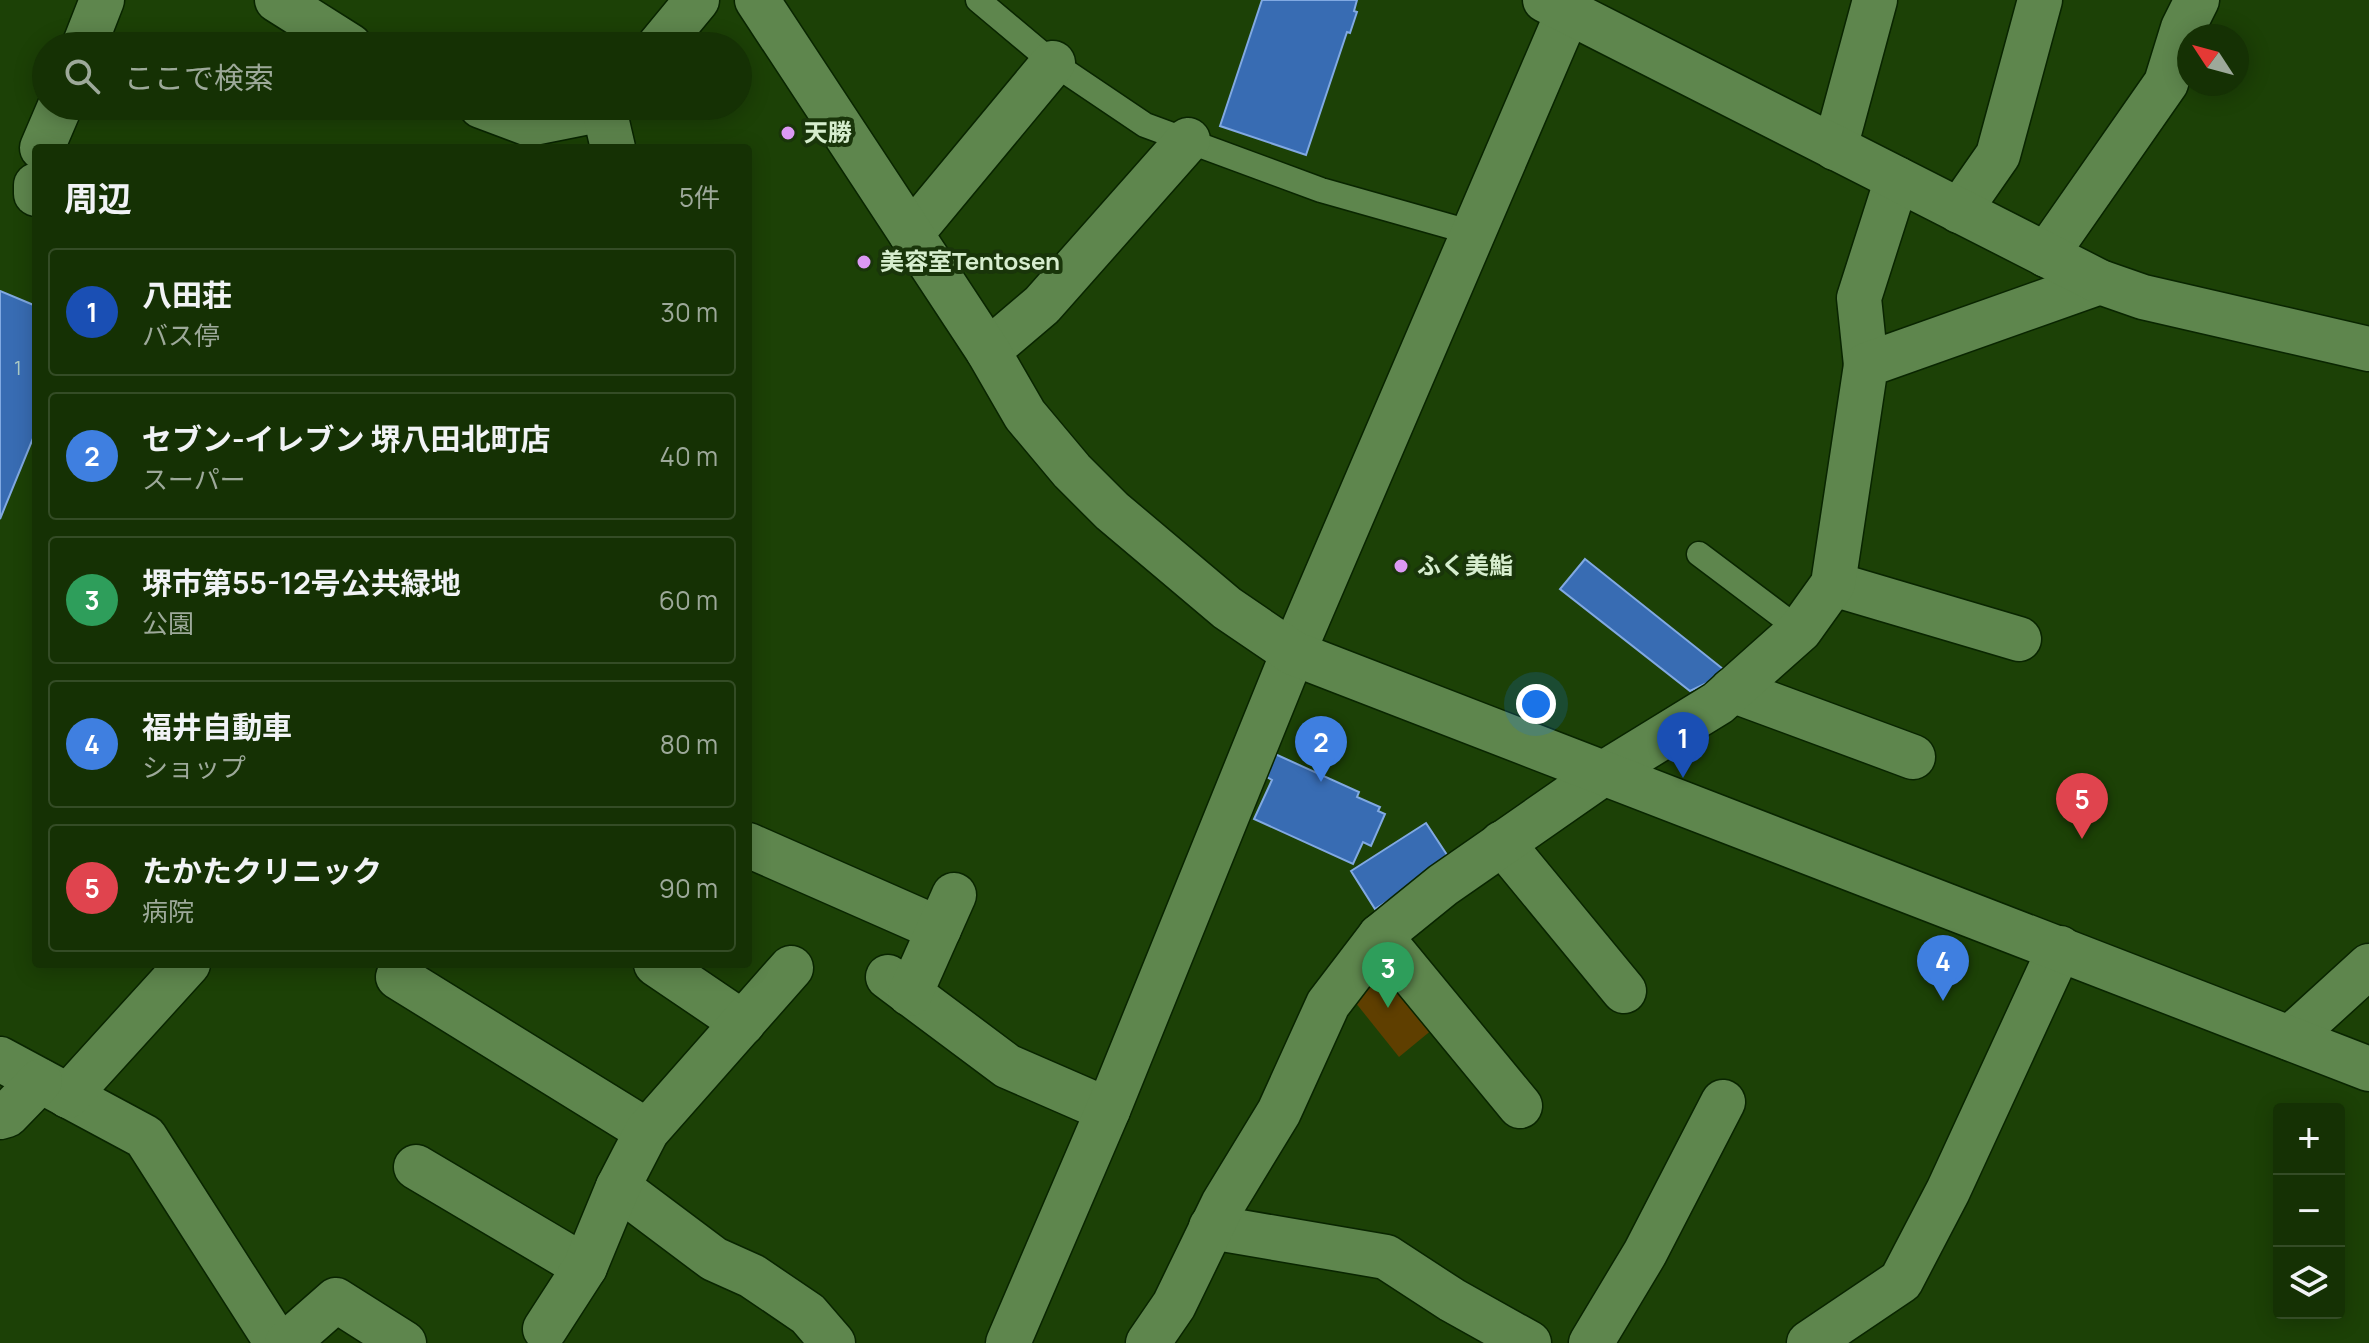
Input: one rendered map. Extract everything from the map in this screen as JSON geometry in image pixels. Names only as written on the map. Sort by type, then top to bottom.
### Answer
[{"type":"street","points":[[89,32],[102,0]]},
{"type":"street","points":[[277,0],[328,32]]},
{"type":"street","points":[[671,32],[697,0]]},
{"type":"street","points":[[757,0],[988,351],[1025,415],[1102,501],[1227,608],[1293,653],[2369,1069]]},
{"type":"street","points":[[1835,148],[1875,0]]},
{"type":"street","points":[[1959,211],[1998,155],[2040,0]]},
{"type":"street","points":[[2046,255],[2166,83],[2183,28],[2197,0]]},
{"type":"street","points":[[1008,1343],[1108,1110],[1293,653],[1473,233],[1557,6],[2100,282],[2143,297],[2369,349]]},
{"type":"street","points":[[911,234],[1053,63]]},
{"type":"street","points":[[44,144],[54,120]]},
{"type":"street","points":[[518,120],[529,124],[608,121]]},
{"type":"street","points":[[988,351],[1042,305],[1188,140]]},
{"type":"street","points":[[1148,1343],[1174,1305],[1211,1227],[1279,1112],[1328,1004],[1380,936],[1502,843],[1604,773],[1718,703],[1800,630],[1833,584],[1866,365],[1859,298],[1897,179]]},
{"type":"street","points":[[1866,365],[2100,282]]},
{"type":"street","points":[[1833,584],[2019,639]]},
{"type":"street","points":[[1732,690],[1913,757]]},
{"type":"street","points":[[1502,843],[1624,991]]},
{"type":"street","points":[[752,846],[946,912],[899,986],[1007,1066],[1108,1110]]},
{"type":"street","points":[[1380,936],[1520,1106]]},
{"type":"street","points":[[1809,1343],[1901,1281],[1948,1191],[2060,948]]},
{"type":"street","points":[[2290,1038],[2369,966]]},
{"type":"street","points":[[0,1117],[54,1088],[184,968]]},
{"type":"street","points":[[662,968],[743,1023]]},
{"type":"street","points":[[545,1329],[585,1267],[618,1187],[647,1131],[791,968]]},
{"type":"street","points":[[398,977],[647,1131]]},
{"type":"street","points":[[0,1059],[145,1137],[277,1343]]},
{"type":"street","points":[[1591,1343],[1645,1253],[1723,1102]]},
{"type":"street","points":[[416,1167],[585,1267]]},
{"type":"street","points":[[618,1187],[714,1259],[752,1276],[808,1314],[833,1343]]},
{"type":"street","points":[[1211,1227],[1386,1257],[1452,1300],[1529,1343]]},
{"type":"street","points":[[287,1343],[336,1300],[404,1343]]},
{"type":"lane","points":[[978,0],[1053,63],[1145,125],[1321,190],[1473,233]]},
{"type":"lane","points":[[1699,554],[1800,630]]},
{"type":"shaded area","points":[[1390,976],[1433,1029],[1399,1057],[1351,997],[1367,977]]},
{"type":"building","points":[[1262,0],[1357,0],[1354,11],[1357,12],[1350,33],[1347,32],[1306,155],[1220,126]]},
{"type":"building","points":[[0,291],[32,304],[32,441],[0,519]]},
{"type":"building","points":[[1585,559],[1728,673],[1690,691],[1560,589]]},
{"type":"building","points":[[1275,754],[1359,792],[1357,797],[1380,807],[1378,811],[1385,814],[1371,846],[1363,842],[1353,864],[1254,819],[1272,780],[1265,776]]},
{"type":"building","points":[[1426,823],[1451,861],[1375,909],[1351,871]]},
{"type":"place","name":"天勝","points":[[788,133]]},
{"type":"place","name":"美容室Tentosen","points":[[864,262]]},
{"type":"place","name":"ふく美鮨","points":[[1401,566]]},
{"type":"place","name":"八田荘","points":[[1683,778]]},
{"type":"place","name":"セブン-イレブン 堺八田北町店","points":[[1321,782]]},
{"type":"place","name":"たかたクリニック","points":[[2082,839]]},
{"type":"place","name":"福井自動車","points":[[1943,1001]]},
{"type":"place","name":"堺市第55-12号公共緑地","points":[[1388,1008]]}]
